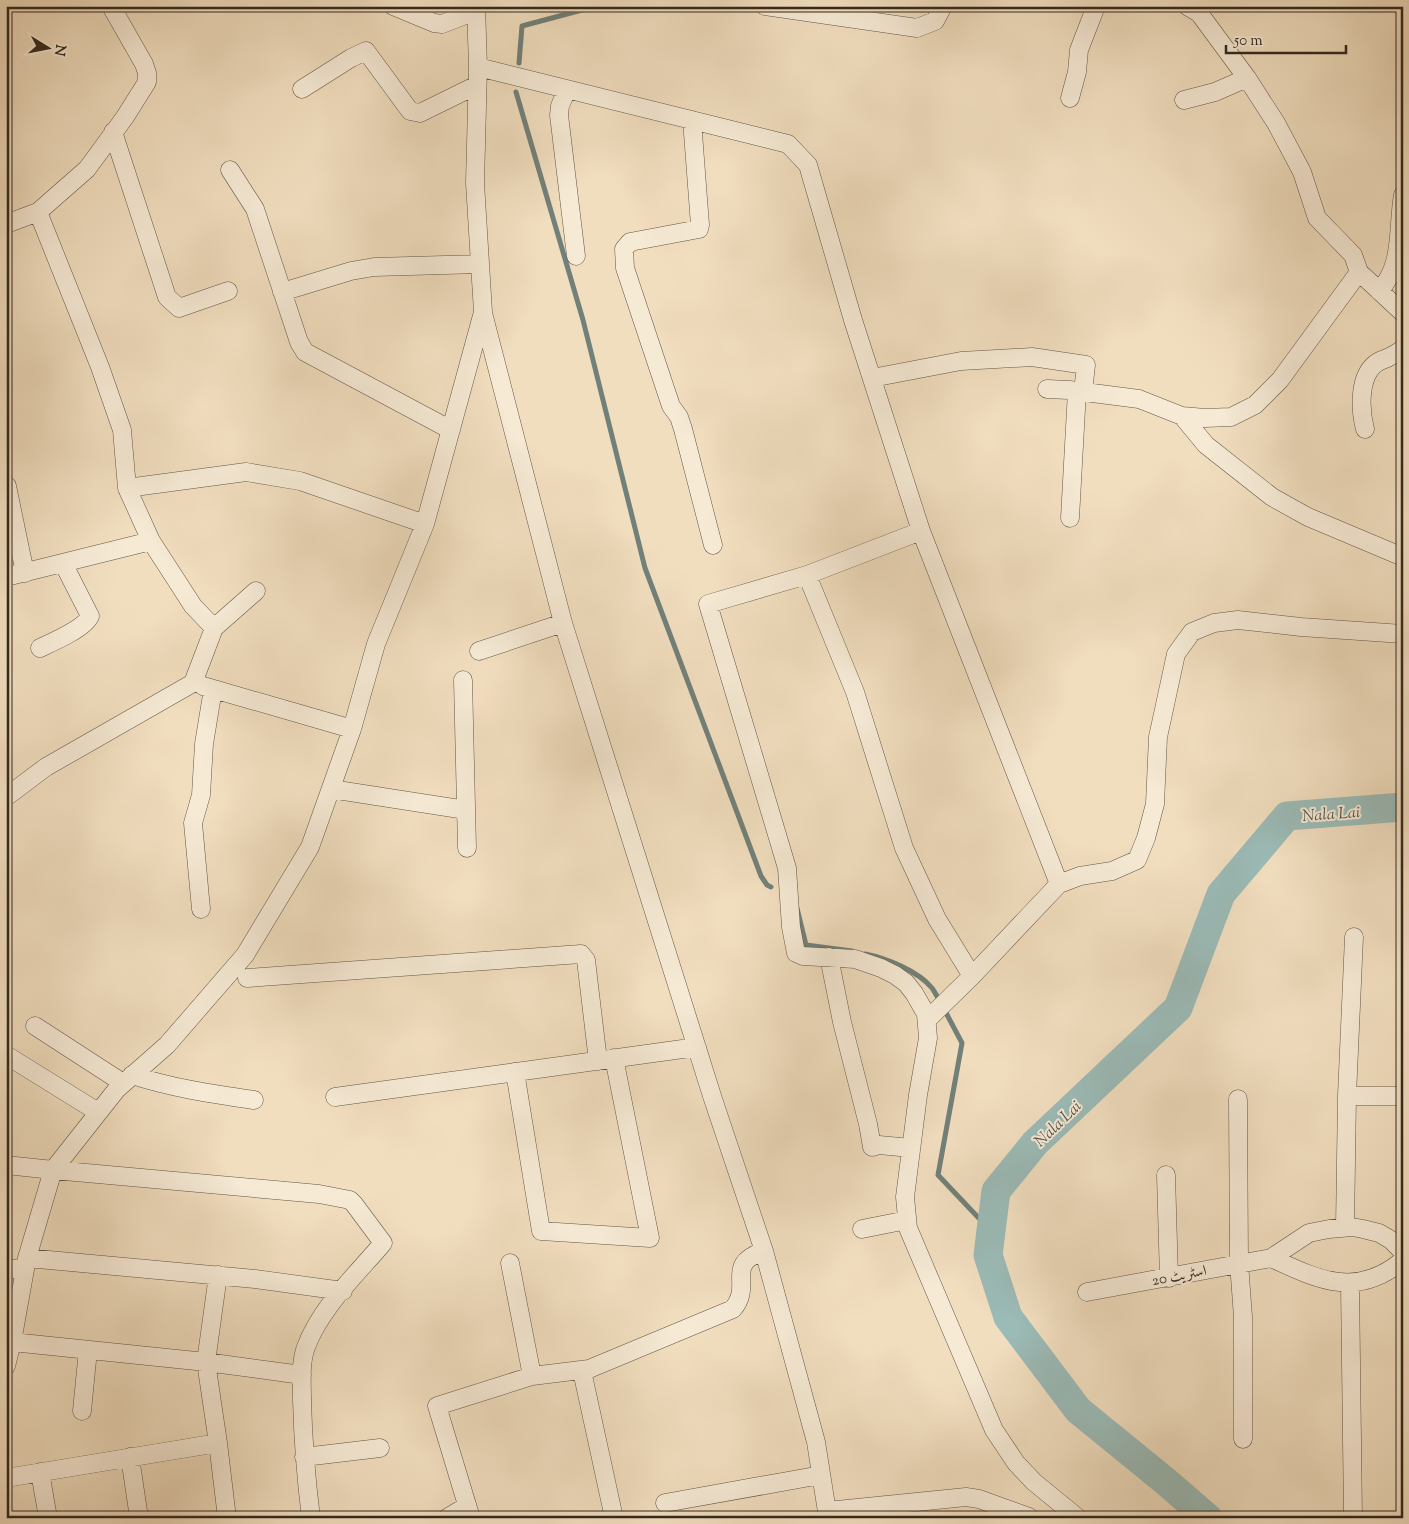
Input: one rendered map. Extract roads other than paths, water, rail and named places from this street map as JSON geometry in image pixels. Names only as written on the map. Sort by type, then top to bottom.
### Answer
[{"type":"street","points":[[7,228],[38,212],[87,169],[146,82],[147,73],[144,64],[111,6]]},
{"type":"street","points":[[393,6],[434,24],[442,24],[476,8],[478,67],[475,183],[483,312],[562,623],[764,1251],[816,1442],[827,1514],[966,1497],[979,1499],[1029,1517]]},
{"type":"street","points":[[765,6],[917,28],[935,21],[943,6]]},
{"type":"street","points":[[1070,98],[1077,72],[1079,50],[1096,6]]},
{"type":"street","points":[[1187,6],[1199,13],[1248,78],[1276,123],[1302,172],[1317,218],[1353,255],[1359,272],[1403,313]]},
{"type":"street","points":[[302,89],[351,58],[366,51],[410,111],[420,113],[477,86]]},
{"type":"street","points":[[478,67],[788,144],[808,165],[851,311],[921,531],[1059,884]]},
{"type":"street","points":[[1184,100],[1215,92],[1248,78]]},
{"type":"street","points":[[567,89],[560,106],[559,115],[576,256]]},
{"type":"street","points":[[692,120],[699,229],[630,242],[624,249],[625,268],[671,406],[679,417],[683,429],[713,545]]},
{"type":"street","points":[[113,132],[167,297],[179,308],[228,291]]},
{"type":"street","points":[[230,170],[255,209],[299,342],[305,352],[451,430]]},
{"type":"street","points":[[1379,291],[1386,284],[1395,265],[1403,195]]},
{"type":"street","points":[[38,212],[100,367],[122,430],[127,488],[151,541],[193,606],[214,628]]},
{"type":"street","points":[[282,292],[351,271],[374,267],[480,264]]},
{"type":"street","points":[[1047,389],[1080,391],[1139,399],[1182,416],[1205,418],[1230,417],[1255,405],[1280,380],[1359,272]]},
{"type":"street","points":[[6,1366],[26,1263],[53,1170],[116,1089],[167,1045],[246,955],[310,847],[352,729],[376,644],[424,524],[483,312]]},
{"type":"street","points":[[1365,429],[1361,412],[1366,377],[1371,368],[1378,362],[1390,357],[1403,348]]},
{"type":"street","points":[[872,378],[961,361],[1032,357],[1086,365],[1080,391],[1070,518]]},
{"type":"street","points":[[1182,416],[1206,445],[1272,497],[1308,517],[1403,557]]},
{"type":"street","points":[[127,488],[246,472],[300,481],[424,524]]},
{"type":"street","points":[[7,486],[25,573]]},
{"type":"street","points":[[921,531],[807,575],[708,604],[787,868],[791,927],[796,953],[803,956],[855,959],[881,968],[895,975],[914,993],[926,1014],[928,1038],[905,1197],[908,1228],[994,1430],[1016,1463],[1034,1482],[1078,1518]]},
{"type":"street","points":[[6,577],[151,541]]},
{"type":"street","points":[[40,648],[88,621],[90,616],[63,563]]},
{"type":"street","points":[[807,575],[855,692],[904,848],[937,919],[972,976]]},
{"type":"street","points":[[6,797],[46,767],[193,683],[214,628],[256,591]]},
{"type":"street","points":[[927,1020],[972,976],[1059,884],[1080,876],[1112,871],[1137,860],[1146,838],[1155,804],[1158,737],[1176,654],[1192,632],[1214,623],[1238,620],[1301,627],[1403,634]]},
{"type":"street","points":[[479,651],[562,623]]},
{"type":"street","points":[[463,680],[467,848]]},
{"type":"street","points":[[193,683],[352,729]]},
{"type":"street","points":[[201,908],[193,824],[202,795],[204,744],[213,689]]},
{"type":"street","points":[[331,789],[466,810]]},
{"type":"street","points":[[1345,1227],[1347,1096],[1354,936]]},
{"type":"street","points":[[247,978],[581,954],[586,960],[606,1059],[650,1238],[541,1231],[515,1072]]},
{"type":"street","points":[[829,957],[842,1022],[872,1146],[911,1148]]},
{"type":"street","points":[[35,1026],[128,1079],[254,1100]]},
{"type":"street","points":[[335,1097],[697,1047]]},
{"type":"street","points":[[6,1055],[98,1112]]},
{"type":"street","points":[[1347,1096],[1403,1096]]},
{"type":"street","points":[[1238,1100],[1239,1263],[1243,1317],[1242,1439]]},
{"type":"street","points":[[6,1164],[319,1194],[350,1200],[383,1243],[316,1327],[306,1348],[302,1375],[304,1457],[310,1518]]},
{"type":"street","points":[[1166,1176],[1169,1278]]},
{"type":"street","points":[[862,1229],[907,1220]]},
{"type":"street","name":"اسٹریٹ 20","points":[[1087,1292],[1271,1258],[1309,1232],[1345,1227],[1364,1228],[1378,1233],[1391,1240],[1403,1252]]},
{"type":"street","points":[[447,1518],[469,1512],[438,1406],[532,1376],[582,1371],[733,1309],[742,1295],[741,1267],[745,1260],[764,1251]]},
{"type":"street","points":[[1271,1258],[1320,1278],[1350,1284],[1376,1277],[1403,1260]]},
{"type":"street","points":[[6,1269],[26,1263],[218,1275],[343,1291]]},
{"type":"street","points":[[510,1263],[532,1376]]},
{"type":"street","points":[[218,1275],[206,1362],[227,1518]]},
{"type":"street","points":[[1350,1284],[1353,1518]]},
{"type":"street","points":[[12,1342],[206,1362],[302,1375]]},
{"type":"street","points":[[82,1411],[88,1350]]},
{"type":"street","points":[[582,1371],[614,1518]]},
{"type":"street","points":[[6,1478],[218,1443]]},
{"type":"street","points":[[304,1457],[380,1448]]},
{"type":"street","points":[[130,1457],[139,1518]]},
{"type":"street","points":[[40,1472],[48,1518]]},
{"type":"street","points":[[665,1503],[821,1475]]},
{"type":"waterway","points":[[519,63],[522,26],[597,6]]},
{"type":"waterway","points":[[516,92],[583,320],[645,568],[761,876],[767,885],[771,887]]},
{"type":"waterway","name":"Nala Lai","points":[[1208,1518],[1078,1410],[1008,1317],[988,1255],[996,1191],[1035,1143],[1178,1008],[1221,894],[1287,816],[1403,807]]},
{"type":"waterway","points":[[797,908],[806,945],[852,951]]},
{"type":"waterway","points":[[865,954],[892,962],[919,976],[932,988],[940,1001]]},
{"type":"waterway","points":[[944,1009],[962,1043],[938,1175],[991,1231]]}]
